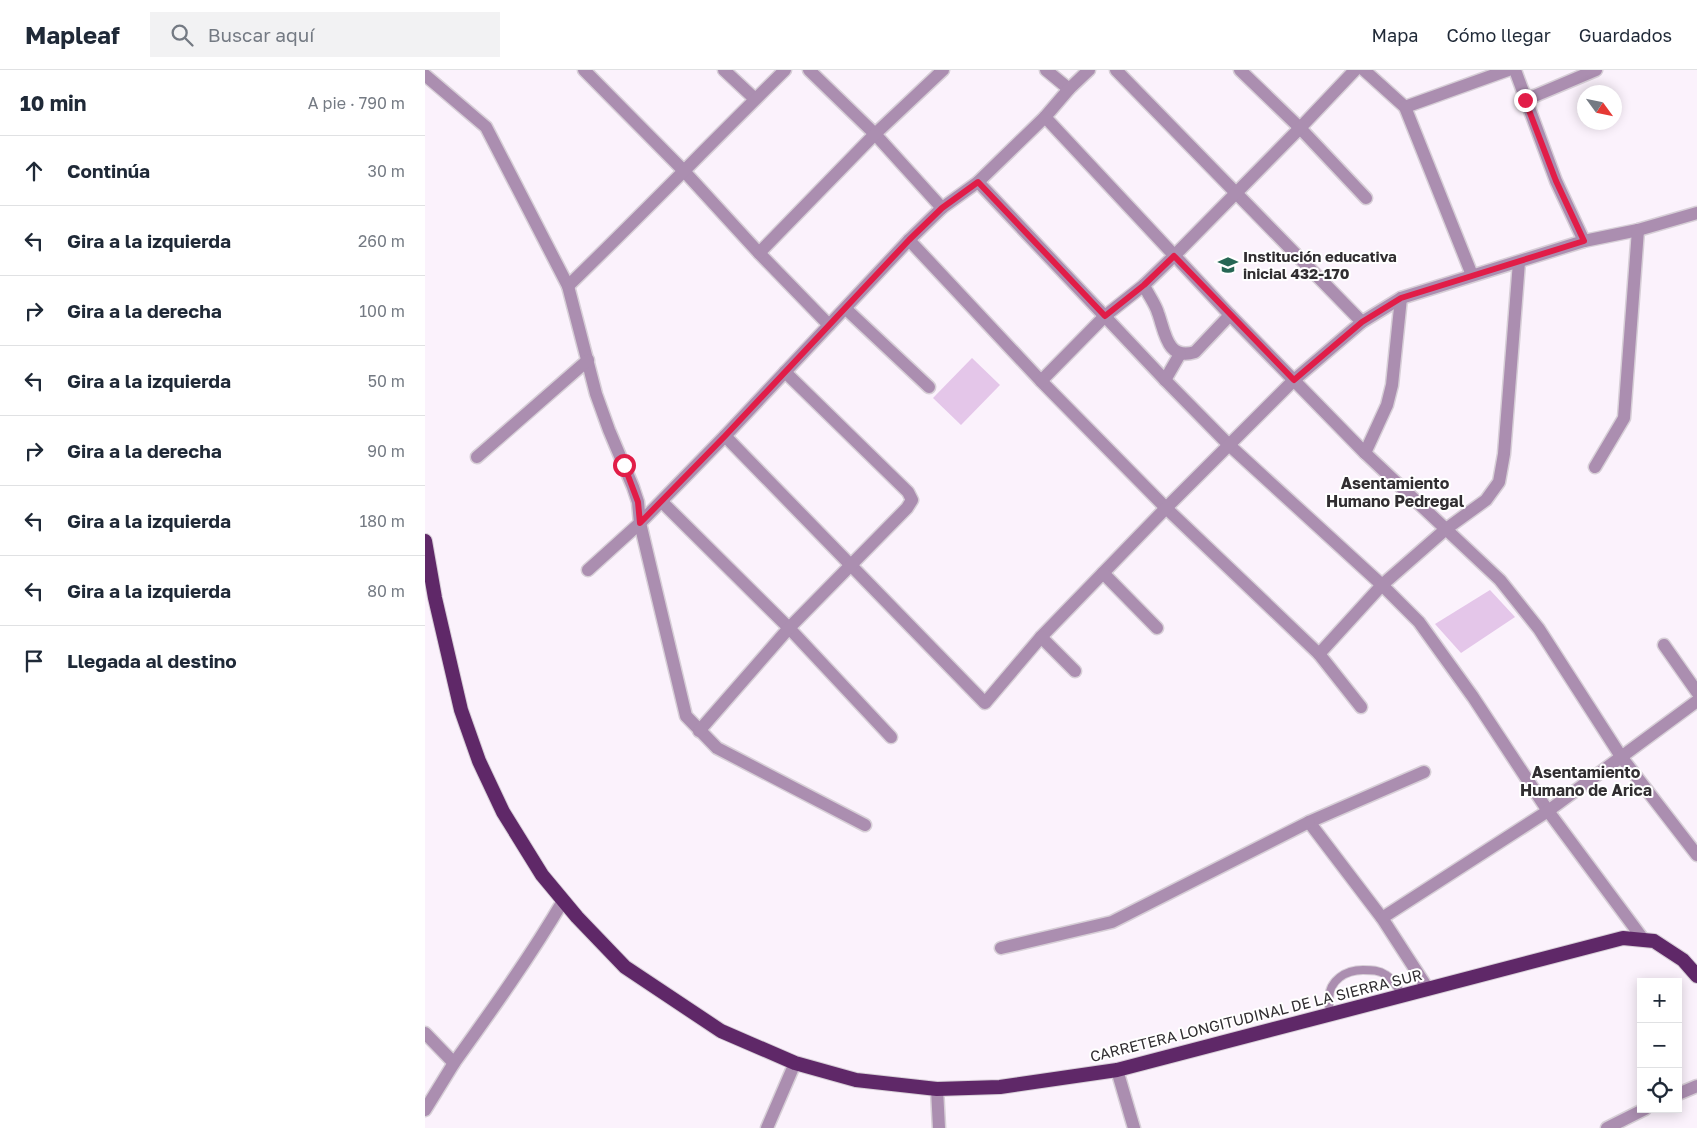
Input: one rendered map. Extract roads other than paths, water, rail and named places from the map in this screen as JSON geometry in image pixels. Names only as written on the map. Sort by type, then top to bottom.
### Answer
[{"type":"highway","name":"CARRETERA LONGITUDINAL DE LA SIERRA SUR","points":[[425,541],[427,562],[461,710],[479,761],[508,820],[542,876],[625,967],[721,1031],[795,1063],[856,1080],[937,1089],[1000,1088],[1117,1070],[1623,938],[1654,941],[1683,960],[1697,976]]},
{"type":"street","points":[[584,70],[683,170],[759,253],[829,325]]},
{"type":"street","points":[[724,70],[755,99]]},
{"type":"street","points":[[568,286],[785,70]]},
{"type":"street","points":[[809,70],[875,134],[942,208]]},
{"type":"street","points":[[759,253],[875,134],[943,70]]},
{"type":"street","points":[[1046,70],[1069,89]]},
{"type":"street","points":[[588,570],[662,502],[909,240],[942,208],[978,182],[1045,117],[1069,89],[1089,70]]},
{"type":"street","points":[[1116,70],[1362,322]]},
{"type":"street","points":[[1240,70],[1300,128],[1366,198]]},
{"type":"street","points":[[1041,381],[1105,316],[1144,285],[1174,256],[1355,70]]},
{"type":"street","points":[[1364,70],[1405,107],[1472,276]]},
{"type":"street","points":[[1405,107],[1508,70]]},
{"type":"street","points":[[1515,70],[1556,181],[1584,241]]},
{"type":"street","points":[[1525,100],[1595,70]]},
{"type":"street","points":[[425,75],[485,127],[568,286],[596,394],[638,502],[640,523],[686,716],[717,748],[865,825]]},
{"type":"street","points":[[1045,117],[1230,315],[1365,453],[1500,580],[1539,629],[1622,758],[1697,855]]},
{"type":"street","points":[[978,182],[1229,445],[1382,585],[1419,622],[1473,696],[1548,811],[1643,939]]},
{"type":"street","points":[[725,436],[985,703],[1041,637],[1166,508],[1294,380],[1362,322],[1401,298],[1584,241],[1638,230],[1697,213]]},
{"type":"street","points":[[1595,467],[1624,418],[1638,230]]},
{"type":"street","points":[[909,240],[1041,381],[1166,508],[1319,654],[1361,708]]},
{"type":"street","points":[[1319,654],[1382,585],[1446,529],[1486,500],[1499,482],[1504,454],[1519,262]]},
{"type":"street","points":[[1144,285],[1158,312],[1166,337],[1172,348],[1180,354],[1188,355],[1195,352],[1230,315]]},
{"type":"street","points":[[1365,453],[1387,405],[1392,385],[1401,298]]},
{"type":"street","points":[[846,308],[929,387]]},
{"type":"street","points":[[1165,380],[1180,354]]},
{"type":"street","points":[[477,457],[588,360]]},
{"type":"street","points":[[699,731],[789,628],[907,508],[912,500],[908,492],[785,372]]},
{"type":"street","points":[[662,502],[789,628],[891,737]]},
{"type":"street","points":[[1103,573],[1157,628]]},
{"type":"street","points":[[1041,637],[1075,671]]},
{"type":"street","points":[[1664,645],[1697,692]]},
{"type":"street","points":[[1382,918],[1548,811],[1697,701]]},
{"type":"street","points":[[1001,948],[1112,922],[1309,822],[1424,772]]},
{"type":"street","points":[[1309,822],[1382,918],[1428,989]]},
{"type":"street","points":[[425,1110],[454,1063],[544,933],[563,901]]},
{"type":"street","points":[[425,1033],[454,1063]]},
{"type":"street","points":[[767,1128],[795,1063]]},
{"type":"street","points":[[1117,1070],[1134,1128]]},
{"type":"street","points":[[1682,1092],[1697,1086]]},
{"type":"street","points":[[937,1089],[939,1128]]},
{"type":"street","points":[[1607,1128],[1637,1113]]},
{"type":"lane","points":[[1331,1015],[1329,999],[1332,986],[1342,974],[1358,970],[1374,970],[1386,975],[1395,983],[1403,996]]},
{"type":"place","name":"Institución educativa inicial 432-170","points":[[1228,265]]},
{"type":"district","name":"Asentamiento Humano Pedregal","points":[[1395,492]]},
{"type":"district","name":"Asentamiento Humano de Arica","points":[[1586,781]]}]
